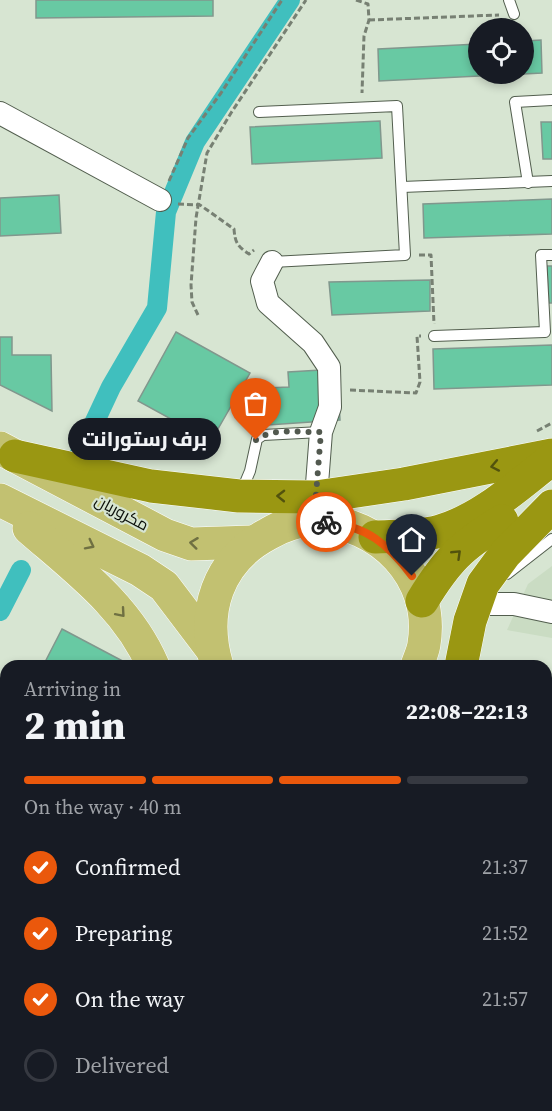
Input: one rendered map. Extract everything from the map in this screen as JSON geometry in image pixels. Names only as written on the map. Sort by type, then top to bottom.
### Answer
[{"type":"highway","points":[[8,452],[151,486],[239,496],[315,509],[404,484],[552,454]]},
{"type":"highway","points":[[375,537],[438,532],[468,521],[552,459]]},
{"type":"highway","points":[[422,601],[440,572],[455,554],[478,536],[552,492]]},
{"type":"highway","points":[[462,660],[470,621],[489,598],[483,584],[505,554],[552,506]]},
{"type":"main road","name":"مکروریان","points":[[8,452],[165,535],[191,544],[252,542]]},
{"type":"main road","points":[[0,502],[140,570],[164,586],[214,660]]},
{"type":"main road","points":[[0,502],[95,585],[126,617],[150,660]]},
{"type":"main road","points":[[215,660],[210,618],[217,589],[231,563],[252,542],[315,509],[375,537],[396,554],[412,576],[422,601],[425,620],[422,659]]},
{"type":"street","points":[[0,113],[160,200]]},
{"type":"street","points":[[272,262],[262,281],[267,303],[313,343],[329,367],[330,407],[321,432],[315,509]]},
{"type":"street","points":[[489,598],[552,612]]},
{"type":"lane","points":[[509,0],[514,14]]},
{"type":"lane","points":[[528,183],[515,102],[552,100]]},
{"type":"lane","points":[[259,112],[397,106],[405,255],[272,262]]},
{"type":"lane","points":[[402,187],[552,181]]},
{"type":"lane","points":[[434,336],[545,332],[541,255],[552,255]]},
{"type":"lane","points":[[239,496],[250,471],[256,440],[272,433],[321,432]]},
{"type":"lane","points":[[489,598],[509,571],[552,539]]},
{"type":"path","points":[[160,200],[188,138],[221,93],[282,0]]},
{"type":"path","points":[[198,315],[192,302],[191,285],[196,218],[210,146],[306,0]]},
{"type":"path","points":[[356,0],[368,4],[369,20],[364,36],[362,107]]},
{"type":"path","points":[[369,20],[514,14]]},
{"type":"path","points":[[184,204],[200,205],[234,229],[235,242],[238,247],[249,254],[256,249],[269,250],[272,262]]},
{"type":"path","points":[[330,389],[416,393],[420,382],[417,336],[434,336],[431,255],[405,255]]},
{"type":"shaded area","points":[[552,566],[552,638],[507,630],[528,584]]},
{"type":"building","points":[[36,0],[213,0],[213,16],[36,18]]},
{"type":"building","points":[[534,40],[541,40],[542,73],[534,73]]},
{"type":"building","points":[[468,44],[468,77],[379,81],[378,49]]},
{"type":"building","points":[[380,121],[382,158],[252,164],[250,127]]},
{"type":"building","points":[[541,122],[552,122],[552,159],[543,159]]},
{"type":"building","points":[[59,195],[61,233],[0,236],[0,198]]},
{"type":"building","points":[[552,199],[552,234],[424,238],[423,204]]},
{"type":"building","points":[[547,266],[552,266],[552,303],[549,303]]},
{"type":"building","points":[[430,280],[430,311],[332,315],[329,282]]},
{"type":"building","points":[[176,332],[250,373],[211,441],[138,401]]},
{"type":"building","points":[[0,337],[12,337],[12,355],[51,355],[52,411],[0,385]]},
{"type":"building","points":[[552,345],[552,385],[434,389],[433,349]]},
{"type":"building","points":[[321,370],[338,385],[340,420],[268,425],[266,388],[289,387],[288,372]]},
{"type":"building","points":[[62,629],[121,660],[46,660]]},
{"type":"waterway","points":[[74,466],[111,387],[157,308],[166,212],[195,142],[290,0]]},
{"type":"waterway","points":[[0,611],[21,570]]},
{"type":"way so far","points":[[256,440],[272,433],[321,432],[314,520],[326,522]]},
{"type":"place","name":"برف رستورانت","points":[[256,440]]},
{"type":"route","points":[[326,522],[346,524],[375,537],[396,554],[412,576]]}]
